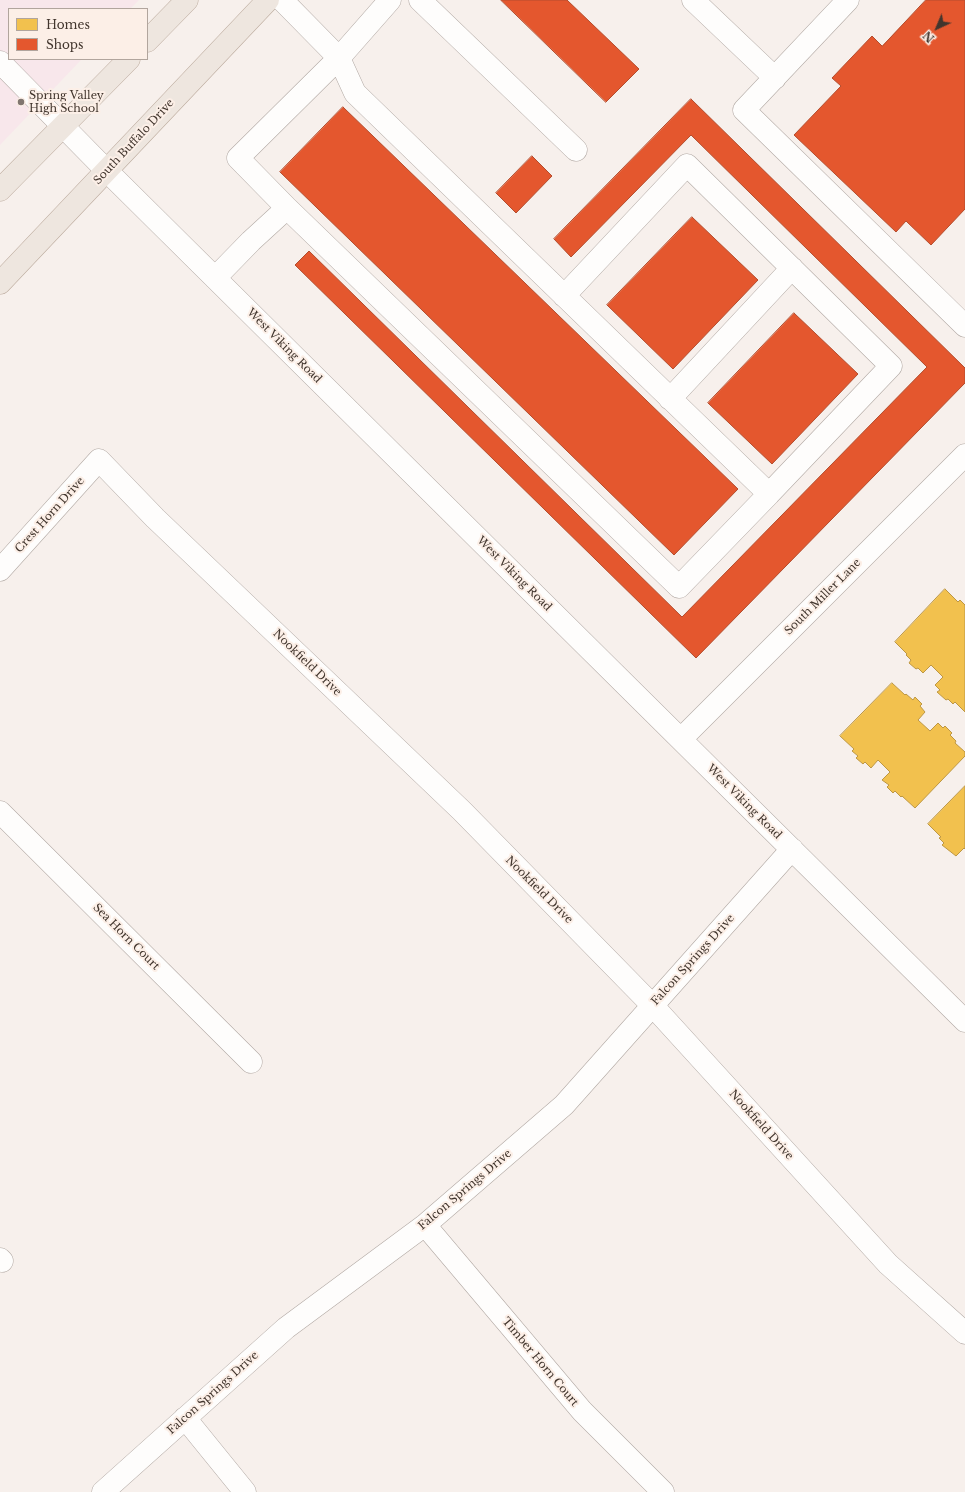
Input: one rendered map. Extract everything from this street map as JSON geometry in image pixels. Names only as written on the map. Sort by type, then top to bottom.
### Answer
[{"type":"main road","points":[[148,40],[187,0]]},
{"type":"main road","name":"South Buffalo Drive","points":[[0,283],[268,0]]},
{"type":"main road","points":[[0,190],[129,60]]},
{"type":"street","points":[[282,0],[339,58],[355,93],[769,494]]},
{"type":"street","points":[[390,0],[339,58],[238,158],[287,208],[679,587],[891,366],[687,165],[564,296]]},
{"type":"street","points":[[420,0],[576,150]]},
{"type":"street","points":[[693,0],[775,78]]},
{"type":"street","points":[[848,0],[744,110],[965,326]]},
{"type":"street","name":"West Viking Road","points":[[0,62],[107,171],[965,1021]]},
{"type":"street","points":[[215,278],[251,241],[287,208]]},
{"type":"street","points":[[670,399],[792,268]]},
{"type":"street","name":"South Miller Lane","points":[[681,739],[965,455]]},
{"type":"street","name":"Crest Horn Drive","points":[[0,570],[99,460]]},
{"type":"street","name":"Nookfield Drive","points":[[99,460],[155,518],[462,812],[653,1006],[888,1264],[965,1333]]},
{"type":"street","name":"Sea Horn Court","points":[[0,812],[251,1062]]},
{"type":"street","name":"Falcon Springs Drive","points":[[103,1492],[286,1328],[425,1225],[564,1105],[792,849]]},
{"type":"street","name":"Timber Horn Court","points":[[425,1225],[582,1411],[663,1492]]},
{"type":"street","points":[[185,1418],[245,1492]]},
{"type":"shaded area","name":"Spring Valley High School","points":[[0,0],[139,0],[131,8],[8,8],[8,60],[81,60],[0,145]]},
{"type":"building: Homes","points":[[945,589],[958,602],[960,600],[965,605],[965,712],[955,702],[953,704],[937,692],[940,690],[935,685],[943,677],[931,665],[923,673],[918,668],[916,669],[909,663],[911,660],[906,655],[907,654],[895,642]]},
{"type":"building: Homes","points":[[892,683],[905,695],[906,694],[913,700],[915,697],[922,704],[920,706],[925,712],[918,720],[930,731],[938,723],[943,728],[945,726],[952,733],[950,735],[956,741],[955,743],[965,752],[965,756],[915,808],[902,796],[901,797],[895,791],[893,793],[887,787],[889,785],[882,780],[890,772],[878,760],[871,768],[865,762],[863,764],[856,758],[858,756],[852,751],[854,749],[840,736]]},
{"type":"building: Homes","points":[[965,786],[965,849],[964,848],[956,856],[942,845],[944,843],[939,838],[941,837],[928,824]]},
{"type":"building: Shops","points":[[501,0],[567,0],[639,69],[606,102]]},
{"type":"building: Shops","points":[[926,0],[965,0],[965,209],[931,245],[906,221],[896,232],[794,135],[841,86],[832,78],[872,36],[882,46]]},
{"type":"building: Shops","points":[[691,99],[965,368],[965,383],[696,658],[295,265],[309,251],[682,617],[927,367],[691,135],[571,257],[554,239]]},
{"type":"building: Shops","points":[[343,107],[738,489],[674,555],[280,172]]},
{"type":"building: Shops","points":[[532,156],[552,176],[516,213],[496,193]]},
{"type":"building: Shops","points":[[692,217],[758,280],[673,369],[607,305]]},
{"type":"building: Shops","points":[[794,313],[858,374],[772,464],[708,403]]},
{"type":"place","name":"Spring Valley High School","points":[[21,102]]}]
